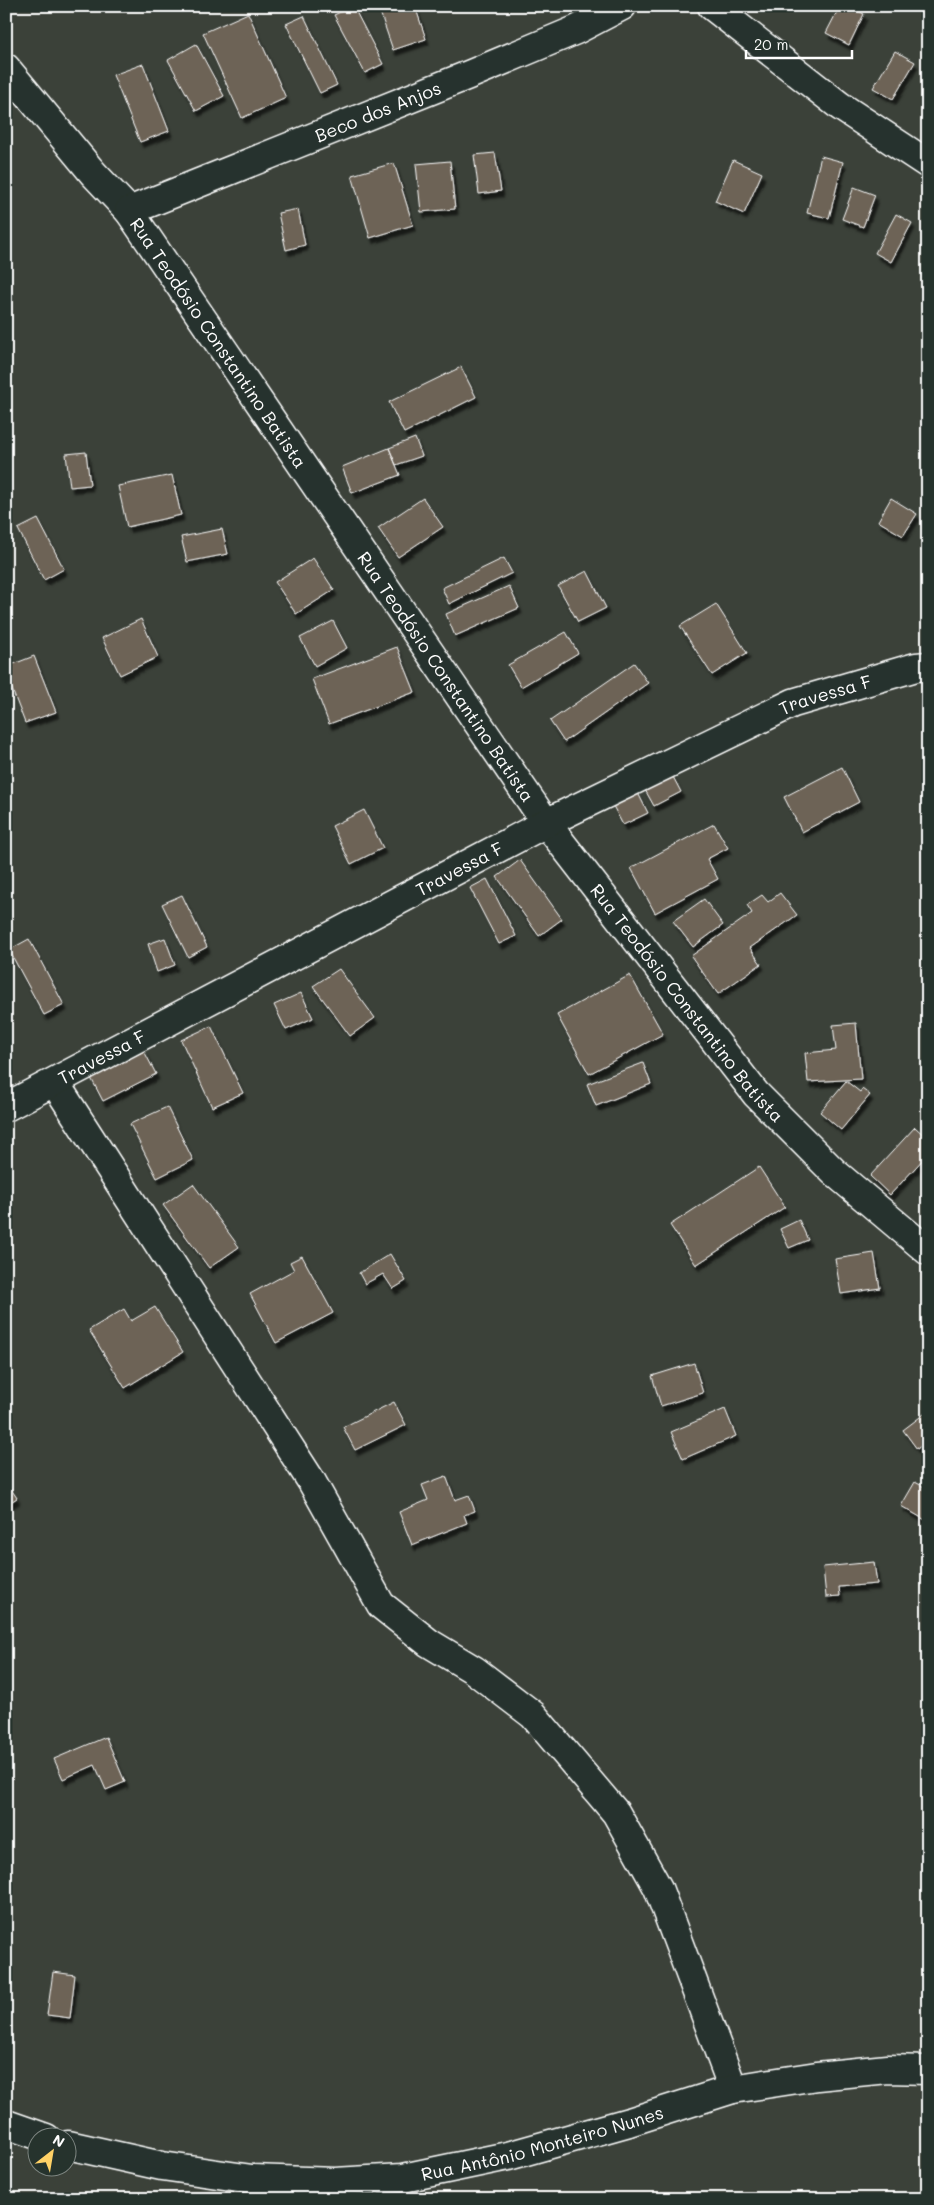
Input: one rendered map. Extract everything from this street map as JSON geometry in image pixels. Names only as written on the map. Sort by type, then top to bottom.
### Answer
[{"type":"street","name":"Beco dos Anjos","points":[[129,211],[489,67],[576,30],[622,6]]},
{"type":"street","points":[[712,6],[840,106],[928,164]]},
{"type":"street","name":"Rua Teodósio Constantino Batista","points":[[6,68],[93,173],[129,211],[546,823],[756,1094],[834,1172],[928,1252]]},
{"type":"street","name":"Travessa F","points":[[6,1107],[546,823],[793,703],[916,667],[928,666]]},
{"type":"street","points":[[54,1083],[312,1482],[381,1605],[429,1643],[474,1670],[533,1716],[616,1813],[658,1888],[733,2089]]},
{"type":"street","name":"Rua Antônio Monteiro Nunes","points":[[78,2147],[162,2166],[252,2179],[335,2182],[403,2178],[508,2156],[629,2122],[733,2089],[817,2076],[887,2069],[928,2070]]},
{"type":"street","points":[[6,2124],[28,2132]]},
{"type":"building","points":[[353,6],[383,64],[365,73],[334,15]]},
{"type":"building","points":[[378,6],[415,6],[426,39],[393,50]]},
{"type":"building","points":[[840,6],[849,6],[864,14],[849,45],[826,33]]},
{"type":"building","points":[[248,13],[286,98],[242,118],[203,33]]},
{"type":"building","points":[[304,16],[337,85],[320,93],[286,24]]},
{"type":"building","points":[[196,44],[224,96],[196,111],[168,60]]},
{"type":"building","points":[[895,51],[915,62],[893,99],[873,88]]},
{"type":"building","points":[[143,64],[169,131],[140,142],[113,75]]},
{"type":"building","points":[[495,153],[501,191],[479,194],[474,155]]},
{"type":"building","points":[[821,156],[843,162],[829,218],[807,213]]},
{"type":"building","points":[[733,160],[762,173],[744,214],[715,201]]},
{"type":"building","points":[[450,161],[455,209],[421,212],[416,164]]},
{"type":"building","points":[[394,163],[413,225],[370,238],[352,175]]},
{"type":"building","points":[[854,187],[875,195],[863,227],[842,219]]},
{"type":"building","points":[[298,209],[305,245],[286,250],[278,213]]},
{"type":"building","points":[[896,214],[912,223],[891,262],[875,253]]},
{"type":"building","points":[[461,367],[476,397],[404,433],[389,402]]},
{"type":"building","points":[[415,438],[422,456],[396,465],[389,448]]},
{"type":"building","points":[[389,448],[400,475],[352,493],[342,467]]},
{"type":"building","points":[[86,452],[90,485],[70,487],[66,454]]},
{"type":"building","points":[[172,475],[181,515],[127,527],[118,486]]},
{"type":"building","points":[[423,498],[443,527],[398,557],[378,528]]},
{"type":"building","points":[[891,498],[917,514],[903,536],[878,521]]},
{"type":"building","points":[[38,519],[64,569],[44,580],[18,529]]},
{"type":"building","points":[[222,529],[228,554],[187,562],[181,537]]},
{"type":"building","points":[[313,558],[334,590],[296,614],[275,582]]},
{"type":"building","points":[[504,558],[512,573],[449,604],[442,588]]},
{"type":"building","points":[[587,571],[606,608],[578,622],[558,586]]},
{"type":"building","points":[[509,586],[519,608],[455,636],[446,614]]},
{"type":"building","points":[[716,604],[747,653],[712,675],[680,626]]},
{"type":"building","points":[[141,619],[158,657],[120,675],[102,638]]},
{"type":"building","points":[[333,621],[347,648],[315,666],[300,638]]},
{"type":"building","points":[[566,632],[578,653],[521,687],[508,665]]},
{"type":"building","points":[[397,647],[415,692],[329,724],[312,679]]},
{"type":"building","points":[[34,656],[56,712],[25,723],[6,674],[6,667]]},
{"type":"building","points":[[634,663],[648,683],[564,742],[550,721]]},
{"type":"building","points":[[842,767],[859,802],[802,832],[784,797]]},
{"type":"building","points":[[671,773],[681,792],[654,806],[644,788]]},
{"type":"building","points":[[638,793],[648,813],[623,825],[613,806]]},
{"type":"building","points":[[364,810],[383,848],[351,864],[332,826]]},
{"type":"building","points":[[714,824],[728,848],[707,859],[718,879],[655,913],[631,868]]},
{"type":"building","points":[[520,860],[562,919],[539,936],[497,877]]},
{"type":"building","points":[[487,879],[516,936],[499,944],[470,888]]},
{"type":"building","points":[[780,893],[797,915],[750,948],[761,964],[718,994],[691,956],[752,913],[747,905],[762,895],[768,902]]},
{"type":"building","points":[[182,895],[207,947],[188,957],[162,904]]},
{"type":"building","points":[[704,899],[723,925],[693,947],[673,921]]},
{"type":"building","points":[[165,938],[175,965],[157,972],[148,944]]},
{"type":"building","points":[[29,939],[64,1005],[44,1015],[9,950]]},
{"type":"building","points":[[339,969],[375,1018],[350,1036],[313,986]]},
{"type":"building","points":[[630,975],[663,1034],[589,1074],[557,1015]]},
{"type":"building","points":[[301,993],[313,1018],[286,1030],[274,1005]]},
{"type":"building","points":[[856,1023],[861,1079],[808,1082],[805,1053],[836,1050],[833,1025]]},
{"type":"building","points":[[211,1026],[243,1093],[212,1107],[181,1040]]},
{"type":"building","points":[[144,1051],[156,1074],[103,1101],[91,1078]]},
{"type":"building","points":[[643,1063],[651,1084],[596,1106],[587,1084]]},
{"type":"building","points":[[846,1081],[860,1092],[862,1089],[870,1095],[841,1130],[820,1112]]},
{"type":"building","points":[[167,1107],[193,1160],[157,1178],[130,1124]]},
{"type":"building","points":[[915,1127],[928,1139],[928,1154],[890,1195],[870,1176]]},
{"type":"building","points":[[759,1167],[785,1207],[696,1265],[670,1225]]},
{"type":"building","points":[[193,1184],[239,1247],[209,1268],[163,1205]]},
{"type":"building","points":[[799,1220],[808,1240],[789,1248],[780,1229]]},
{"type":"building","points":[[874,1253],[880,1288],[841,1294],[835,1259]]},
{"type":"building","points":[[390,1254],[406,1281],[393,1289],[383,1274],[365,1284],[359,1273]]},
{"type":"building","points":[[302,1256],[333,1313],[276,1343],[250,1294],[294,1270],[290,1262]]},
{"type":"building","points":[[155,1307],[183,1352],[125,1388],[89,1330],[124,1309],[131,1321]]},
{"type":"building","points":[[694,1363],[703,1393],[661,1406],[652,1376]]},
{"type":"building","points":[[394,1402],[406,1425],[355,1450],[343,1427]]},
{"type":"building","points":[[725,1409],[736,1436],[683,1459],[671,1432]]},
{"type":"building","points":[[928,1411],[928,1440],[917,1449],[903,1430]]},
{"type":"building","points":[[446,1476],[455,1500],[469,1495],[475,1511],[464,1515],[467,1523],[412,1545],[399,1512],[428,1500],[422,1485]]},
{"type":"building","points":[[6,1482],[17,1498],[6,1505]]},
{"type":"building","points":[[915,1482],[928,1489],[927,1521],[901,1506]]},
{"type":"building","points":[[874,1562],[877,1584],[839,1587],[840,1596],[826,1597],[823,1567]]},
{"type":"building","points":[[106,1737],[125,1782],[106,1790],[95,1765],[63,1779],[54,1759]]},
{"type":"building","points":[[53,1972],[75,1975],[70,2018],[47,2015]]}]
